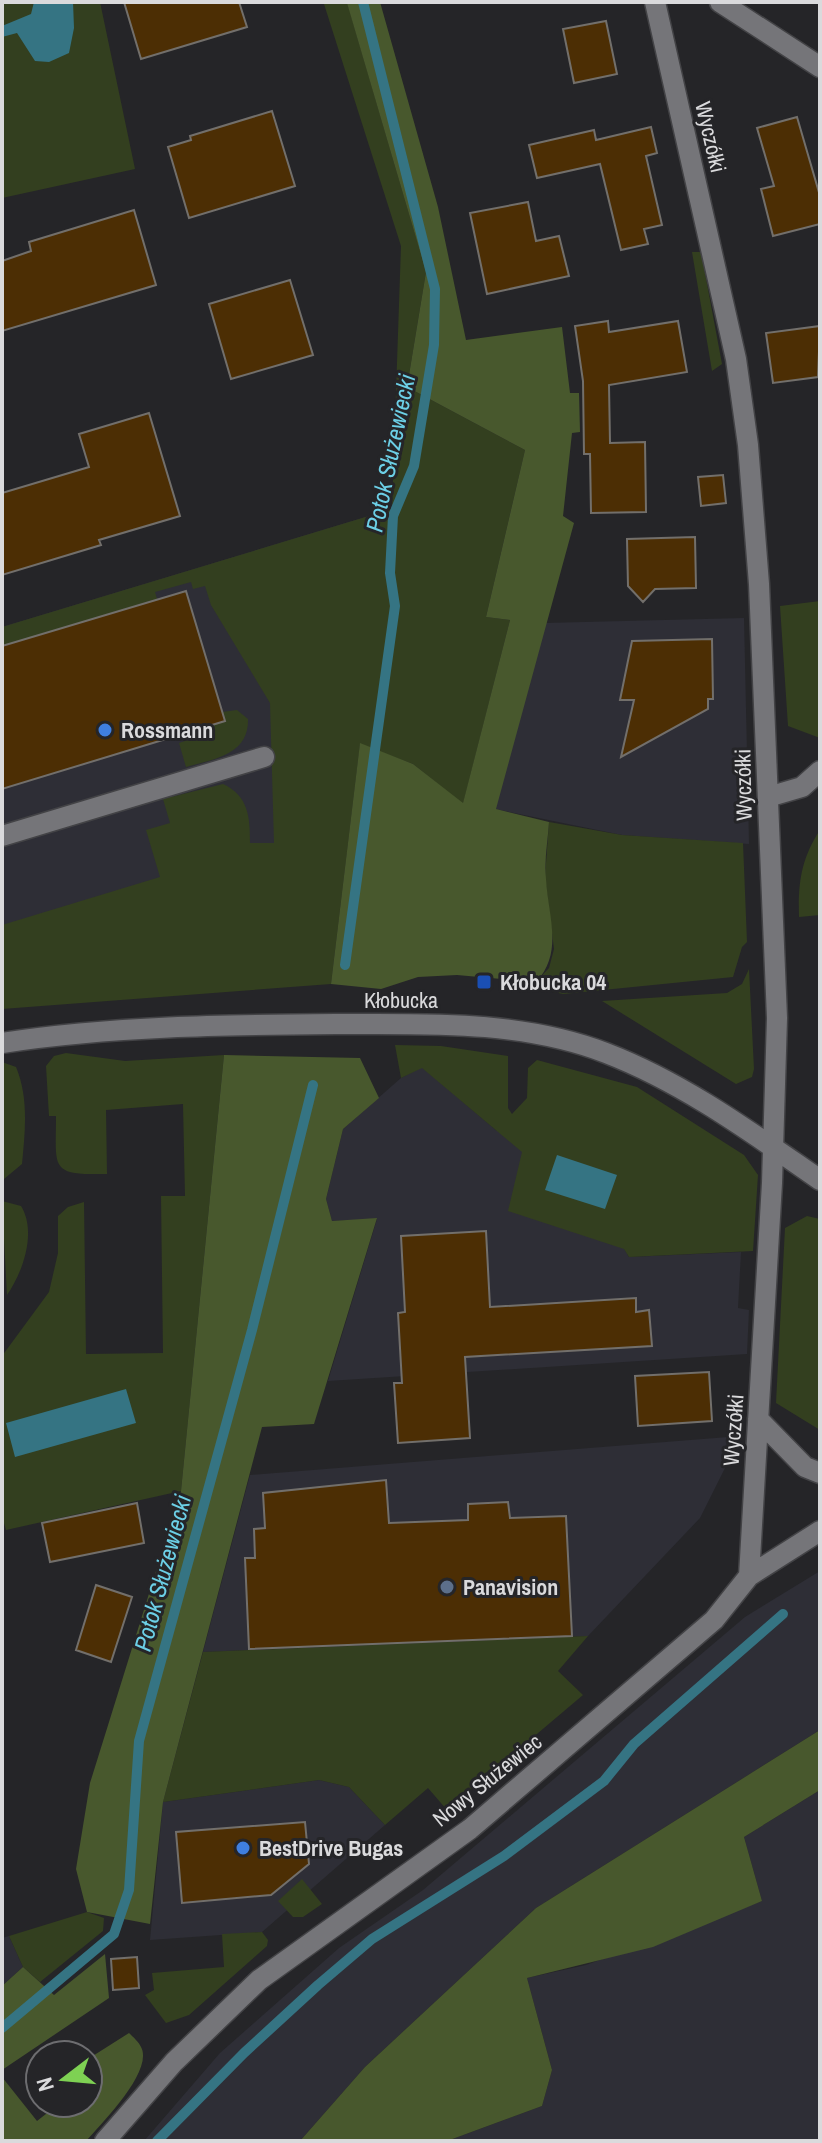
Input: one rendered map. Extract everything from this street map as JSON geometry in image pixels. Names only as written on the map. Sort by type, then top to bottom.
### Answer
[{"type":"street","name":"Wyczółki","points":[[655,2],[736,359],[748,445],[759,584],[777,1018],[749,1576]]},
{"type":"street","points":[[720,2],[816,60]]},
{"type":"street","points":[[2,836],[264,757]]},
{"type":"street","points":[[768,797],[802,787],[820,771]]},
{"type":"street","name":"Kłobucka","points":[[2,1043],[227,1025],[446,1024],[524,1032],[605,1052],[672,1083],[820,1180]]},
{"type":"street","points":[[758,1419],[805,1467],[820,1473]]},
{"type":"street","name":"Nowy Służewiec","points":[[105,2141],[183,2053],[259,1980],[470,1829],[714,1620],[749,1576],[820,1531]]},
{"type":"shaded area","points":[[392,509],[346,845],[2,949],[2,627]]},
{"type":"shaded area","points":[[744,618],[749,844],[622,835],[495,809],[545,623]]},
{"type":"shaded area","points":[[422,1067],[497,1131],[552,1125],[629,1257],[741,1252],[738,1308],[749,1310],[747,1354],[328,1381],[377,1219],[332,1221],[326,1199],[343,1129],[401,1078]]},
{"type":"shaded area","points":[[741,1436],[700,1518],[588,1636],[203,1652],[250,1475]]},
{"type":"shaded area","points":[[820,1571],[820,1730],[536,1908],[365,2067],[300,2141],[144,2141],[220,2053],[339,1948],[423,1890],[745,1617]]},
{"type":"shaded area","points":[[319,1780],[349,1787],[385,1825],[262,1932],[150,1940],[163,1802]]},
{"type":"shaded area","points":[[820,1790],[820,2141],[447,2141],[542,2106],[552,2070],[527,1978],[586,1965],[762,1901],[744,1837]]},
{"type":"shaded area","points":[[9,1936],[23,1967],[2,1986],[2,1938]]},
{"type":"green space","points":[[2,2],[100,2],[135,169],[2,198]]},
{"type":"green space","points":[[323,2],[380,2],[438,207],[466,340],[562,327],[570,393],[579,393],[580,432],[572,433],[563,516],[574,523],[496,809],[549,822],[546,872],[552,946],[545,970],[536,982],[457,975],[418,977],[381,989],[331,984],[360,743],[413,764],[463,803],[510,620],[486,617],[525,450],[407,387],[426,272],[347,3]]},
{"type":"green space","points":[[347,2],[426,272],[407,387],[525,450],[486,617],[510,620],[463,804],[413,764],[360,744],[331,984],[2,1009],[2,925],[160,877],[146,830],[170,823],[163,799],[223,784],[243,801],[250,843],[274,843],[270,703],[211,605],[205,586],[193,589],[191,582],[155,592],[157,599],[2,646],[2,627],[392,509],[401,246],[324,4]]},
{"type":"green space","points":[[692,252],[700,252],[702,257],[722,364],[712,371]]},
{"type":"green space","points":[[820,601],[820,738],[788,726],[780,606]]},
{"type":"green space","points":[[237,710],[248,719],[243,741],[228,754],[186,767],[179,743],[191,739],[190,732],[225,721],[222,712]]},
{"type":"green space","points":[[549,822],[622,835],[743,843],[747,942],[742,947],[733,977],[563,994],[535,988],[536,982],[549,968],[554,949],[545,877]]},
{"type":"green space","points":[[820,830],[820,915],[799,917],[802,872]]},
{"type":"green space","points":[[749,969],[754,1069],[752,1077],[736,1084],[602,1001],[727,993],[742,984]]},
{"type":"green space","points":[[395,1045],[441,1046],[508,1056],[508,1108],[512,1114],[527,1098],[528,1068],[537,1060],[637,1087],[744,1155],[758,1175],[753,1251],[629,1257],[624,1249],[508,1211],[522,1152],[422,1068],[401,1078]]},
{"type":"green space","points":[[66,1053],[125,1061],[224,1055],[181,1491],[6,1530],[2,1516],[2,1356],[49,1292],[58,1253],[58,1216],[68,1207],[84,1202],[86,1354],[163,1353],[161,1196],[185,1196],[183,1104],[106,1110],[107,1174],[75,1173],[60,1165],[56,1148],[56,1116],[49,1116],[46,1066],[54,1056]]},
{"type":"green space","points":[[224,1055],[360,1058],[379,1098],[343,1129],[326,1199],[332,1221],[377,1218],[314,1424],[262,1427],[163,1802],[150,1924],[87,1912],[76,1869],[90,1783],[181,1491]]},
{"type":"green space","points":[[2,1062],[16,1067],[23,1091],[25,1115],[22,1164],[4,1179]]},
{"type":"green space","points":[[2,1201],[21,1206],[28,1228],[23,1264],[7,1295]]},
{"type":"green space","points":[[807,1216],[820,1219],[820,1430],[776,1403],[785,1228]]},
{"type":"green space","points":[[588,1636],[558,1671],[583,1695],[447,1810],[428,1788],[385,1825],[349,1787],[319,1780],[163,1802],[203,1652]]},
{"type":"green space","points":[[820,1730],[820,1790],[744,1837],[762,1901],[653,1947],[527,1978],[552,2070],[542,2106],[447,2141],[300,2141],[365,2067],[536,1908]]},
{"type":"green space","points":[[302,1879],[322,1904],[303,1917],[293,1917],[278,1901]]},
{"type":"green space","points":[[87,1912],[104,1918],[103,1931],[40,1982],[23,1967],[9,1936]]},
{"type":"green space","points":[[262,1932],[268,1940],[267,1946],[189,2015],[166,2023],[145,1995],[154,1990],[152,1973],[224,1967],[222,1934]]},
{"type":"green space","points":[[105,1954],[109,1998],[48,2039],[24,2039],[24,2055],[2,2070],[2,1986],[23,1967],[54,1995]]},
{"type":"green space","points":[[129,2033],[141,2047],[143,2057],[140,2069],[124,2097],[86,2141],[2,2141],[2,2077],[24,2105],[24,2119],[104,2119],[104,2049]]},
{"type":"water","points":[[34,2],[73,2],[74,28],[69,53],[49,62],[35,61],[17,33],[2,37],[2,26],[31,14]]},
{"type":"water","points":[[557,1155],[617,1175],[605,1209],[545,1190]]},
{"type":"water","points":[[126,1389],[136,1423],[15,1457],[6,1423]]},
{"type":"building","points":[[124,2],[239,2],[247,27],[141,59]]},
{"type":"building","points":[[606,21],[617,74],[574,83],[563,29]]},
{"type":"building","points":[[272,111],[295,186],[189,218],[168,147],[191,140],[190,136]]},
{"type":"building","points":[[797,117],[820,196],[820,224],[773,236],[761,189],[774,186],[757,128]]},
{"type":"building","points":[[651,127],[657,153],[646,156],[662,225],[644,229],[648,244],[621,250],[600,164],[537,178],[529,145],[594,130],[596,140]]},
{"type":"building","points":[[528,202],[536,241],[559,236],[569,276],[487,294],[470,213]]},
{"type":"building","points":[[134,210],[156,285],[2,331],[2,261],[31,251],[29,242]]},
{"type":"building","points":[[290,280],[313,355],[231,379],[209,304]]},
{"type":"building","points":[[608,321],[609,332],[678,321],[687,372],[609,385],[610,443],[645,442],[646,512],[591,513],[590,454],[584,454],[583,381],[575,326]]},
{"type":"building","points":[[820,326],[818,377],[773,383],[766,333]]},
{"type":"building","points":[[149,413],[180,516],[99,540],[101,545],[2,575],[2,493],[89,467],[79,434]]},
{"type":"building","points":[[723,475],[726,503],[701,506],[698,477]]},
{"type":"building","points":[[695,537],[696,588],[655,589],[643,602],[628,586],[627,539]]},
{"type":"building","points":[[186,591],[225,721],[2,789],[2,646]]},
{"type":"building","points":[[712,639],[713,699],[708,699],[708,709],[621,757],[634,700],[620,700],[632,641]]},
{"type":"building","points":[[486,1231],[490,1307],[636,1298],[636,1312],[649,1310],[652,1346],[465,1357],[470,1438],[398,1443],[394,1383],[402,1383],[398,1313],[405,1312],[401,1236]]},
{"type":"building","points":[[709,1372],[712,1421],[638,1426],[635,1376]]},
{"type":"building","points":[[386,1480],[389,1523],[468,1520],[468,1504],[508,1502],[510,1518],[566,1516],[572,1636],[249,1649],[245,1558],[255,1558],[254,1529],[265,1528],[263,1493]]},
{"type":"building","points":[[137,1503],[144,1543],[50,1562],[42,1523]]},
{"type":"building","points":[[96,1585],[132,1597],[111,1662],[76,1650]]},
{"type":"building","name":"BestDrive Bugas","points":[[305,1822],[309,1864],[271,1895],[182,1903],[176,1832]]},
{"type":"building","points":[[137,1957],[139,1988],[113,1990],[111,1959]]},
{"type":"waterway","name":"Potok Służewiecki","points":[[345,965],[395,606],[390,573],[393,516],[414,466],[434,345],[435,289],[363,2]]},
{"type":"waterway","name":"Potok Służewiecki","points":[[2,2028],[114,1934],[129,1890],[139,1741],[252,1330],[313,1085]]},
{"type":"waterway","points":[[157,2141],[244,2053],[372,1939],[504,1856],[604,1781],[634,1744],[783,1614]]},
{"type":"place","name":"Rossmann","points":[[105,730]]},
{"type":"place","name":"Kłobucka 04","points":[[484,982]]},
{"type":"place","name":"Panavision","points":[[447,1587]]},
{"type":"place","name":"BestDrive Bugas","points":[[243,1848]]}]
